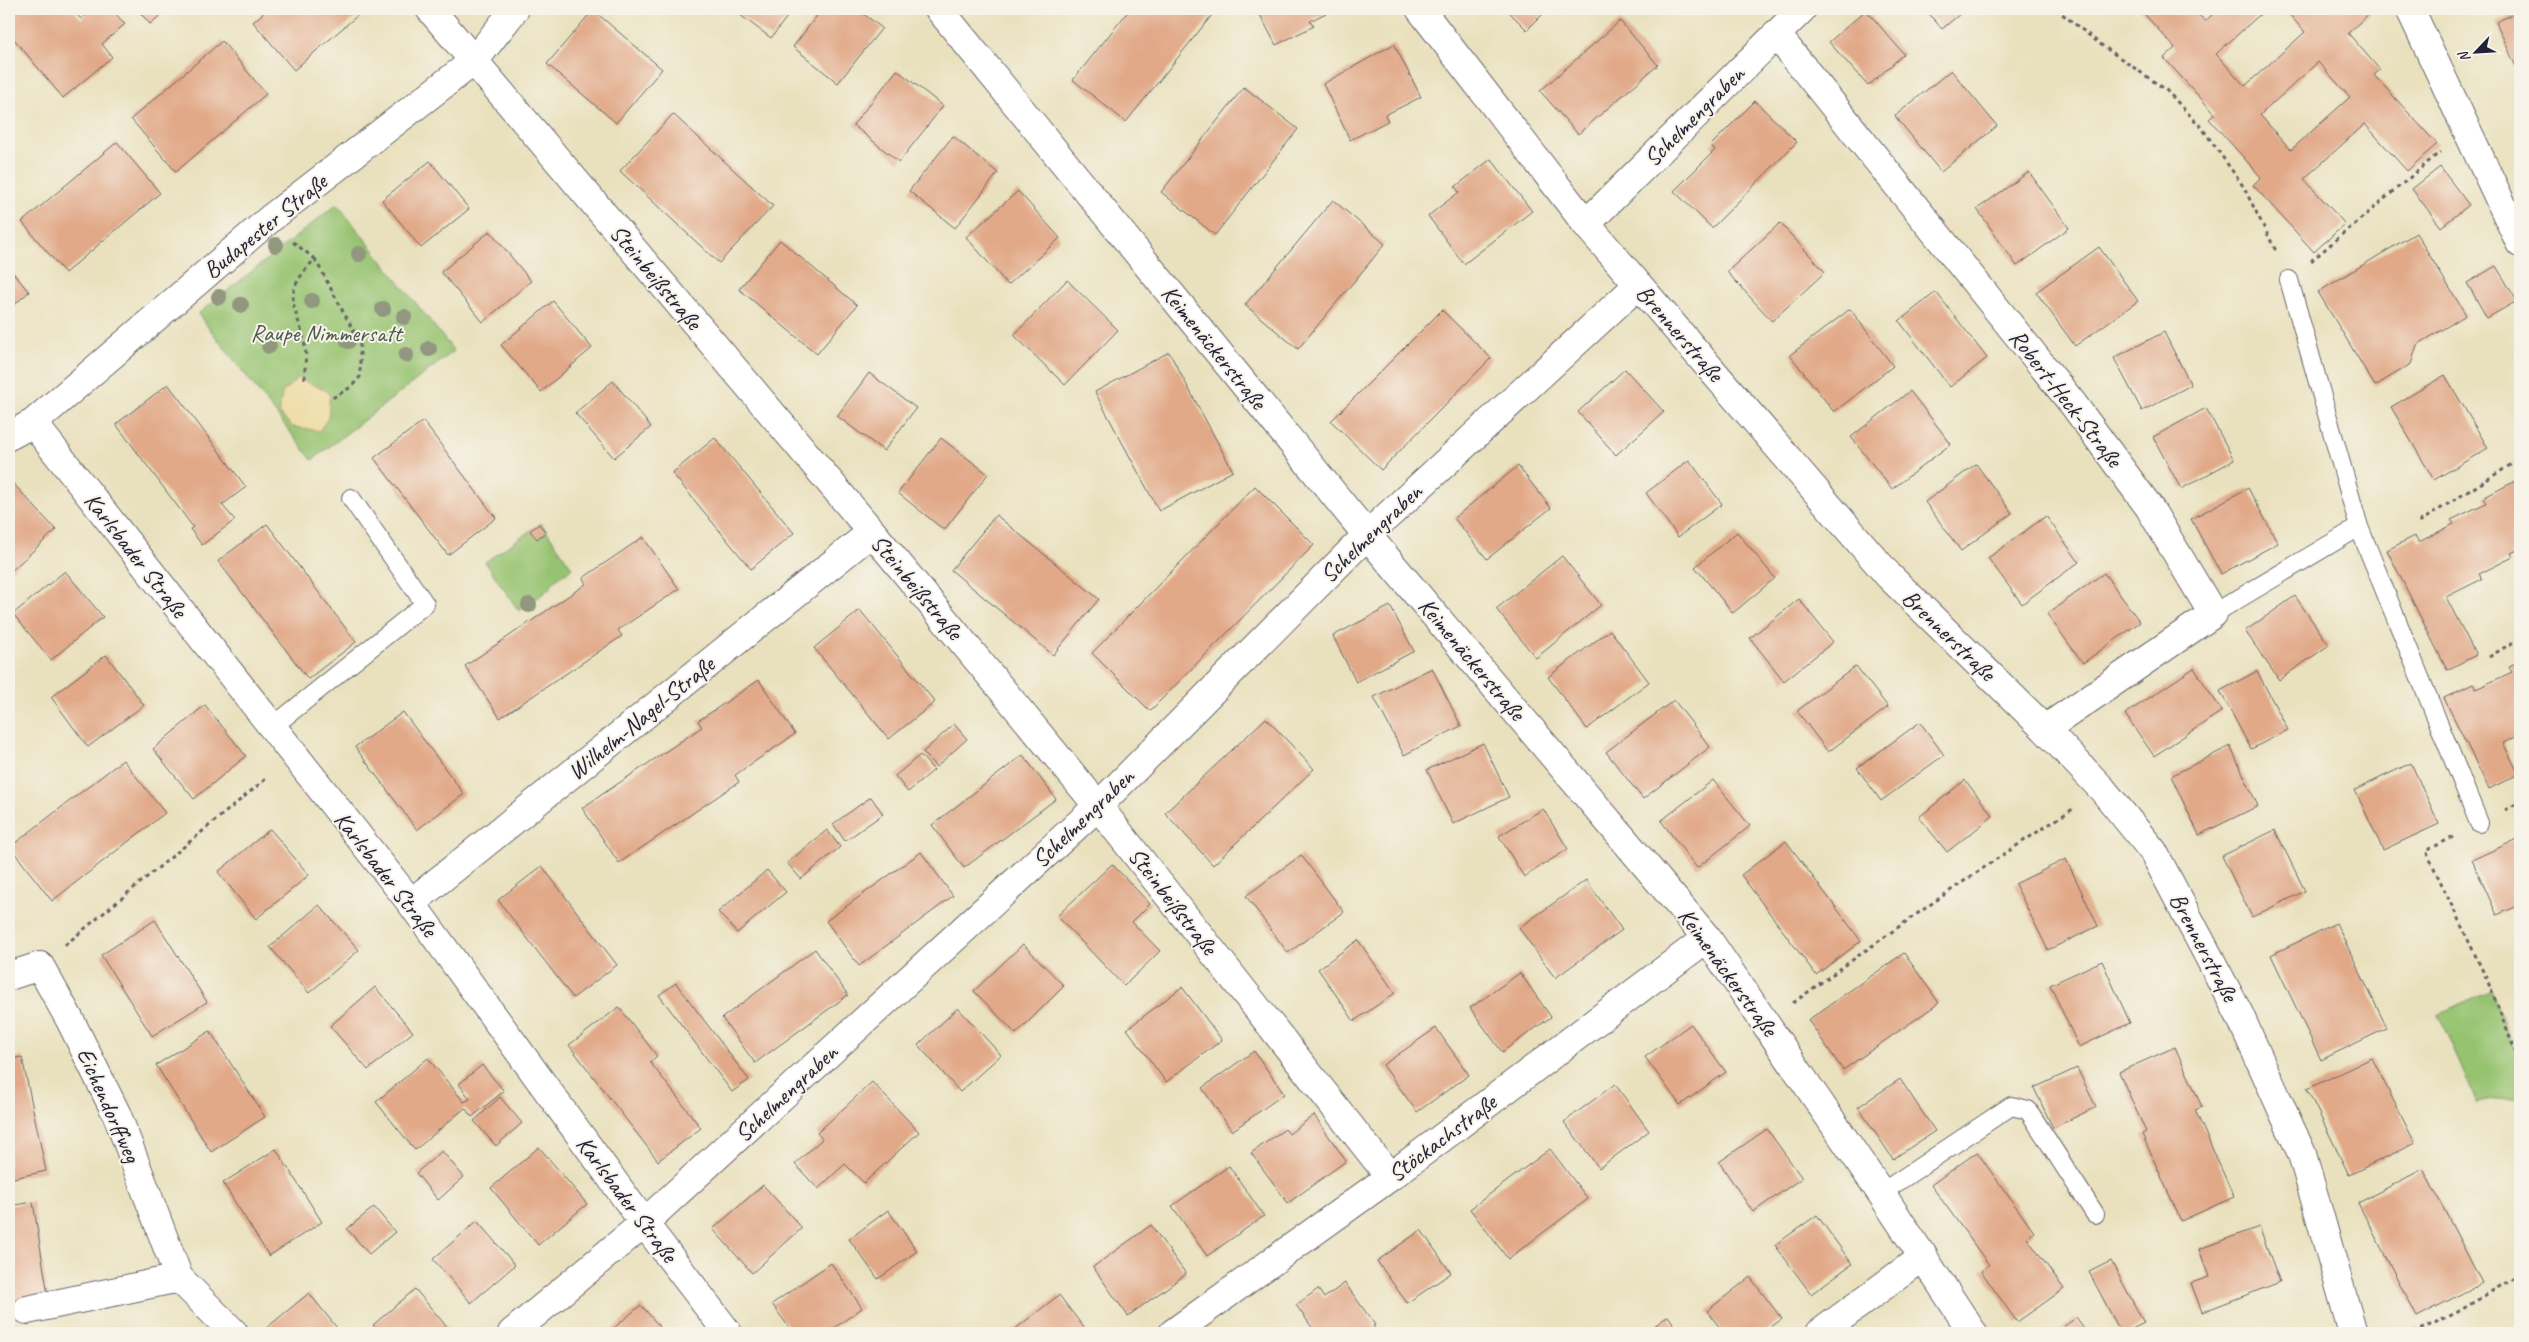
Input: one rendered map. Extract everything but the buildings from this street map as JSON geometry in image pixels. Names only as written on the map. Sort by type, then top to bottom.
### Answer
[{"type":"street","name":"Steinbeißstraße","points":[[430,9],[872,532],[1098,806],[1390,1177]]},
{"type":"street","name":"Budapester Straße","points":[[9,436],[33,423],[271,218],[474,61],[515,9]]},
{"type":"street","name":"Keimenäckerstraße","points":[[939,9],[1367,534],[1707,938],[1924,1256],[1973,1333]]},
{"type":"street","name":"Brennerstraße","points":[[1420,9],[1586,224],[1889,576],[2045,729],[2103,790],[2153,851],[2239,1014],[2302,1154],[2353,1333]]},
{"type":"street","name":"Schelmengraben","points":[[1586,224],[1802,9]]},
{"type":"street","points":[[2410,9],[2520,244]]},
{"type":"street","name":"Robert-Heck-Straße","points":[[1776,34],[2073,404],[2149,507],[2214,614]]},
{"type":"street","name":"Schelmengraben","points":[[512,1333],[644,1223],[1098,806],[1367,534],[1638,285]]},
{"type":"street","name":"Karlsbader Straße","points":[[33,423],[270,728],[411,903],[644,1223],[728,1333]]},
{"type":"street","name":"Wilhelm-Nagel-Straße","points":[[411,903],[872,532]]},
{"type":"street","points":[[2045,729],[2214,614]]},
{"type":"street","name":"Stöckachstraße","points":[[1172,1333],[1390,1177],[1707,938]]},
{"type":"street","points":[[9,976],[40,966]]},
{"type":"street","name":"Eichendorffweg","points":[[40,966],[72,1022],[117,1115],[179,1278],[234,1333]]},
{"type":"street","points":[[1820,1333],[1924,1256]]},
{"type":"street","points":[[27,1310],[179,1278]]},
{"type":"lane","points":[[2289,280],[2358,527],[2479,823]]},
{"type":"lane","points":[[270,728],[425,604],[351,498]]},
{"type":"lane","points":[[2214,614],[2358,527]]},
{"type":"lane","points":[[1881,1193],[2011,1106],[2028,1110],[2094,1214]]},
{"type":"path","points":[[2056,9],[2100,44],[2166,90],[2202,128],[2243,186],[2278,255]]},
{"type":"path","points":[[2289,280],[2446,147]]},
{"type":"path","points":[[292,241],[315,259],[360,343],[360,377],[351,387],[329,400]]},
{"type":"path","points":[[306,380],[306,346],[292,307],[294,291],[300,275],[315,259]]},
{"type":"path","points":[[2420,522],[2520,459]]},
{"type":"path","points":[[2489,657],[2520,638]]},
{"type":"path","points":[[40,966],[293,756]]},
{"type":"path","points":[[1766,1023],[1923,909],[2103,790]]},
{"type":"path","points":[[2520,802],[2426,851],[2488,982],[2520,1063]]},
{"type":"path","points":[[2413,1333],[2456,1313],[2520,1274]]},
{"type":"green space","name":"Raupe Nimmersatt","points":[[337,204],[454,351],[312,460],[198,314]]},
{"type":"green space","points":[[541,523],[572,568],[553,582],[549,589],[519,611],[485,562]]},
{"type":"green space","points":[[2491,990],[2520,1063],[2520,1096],[2477,1103],[2438,1014]]},
{"type":"sand","points":[[298,378],[325,390],[330,396],[328,418],[319,431],[293,427],[279,413],[282,393]]}]
